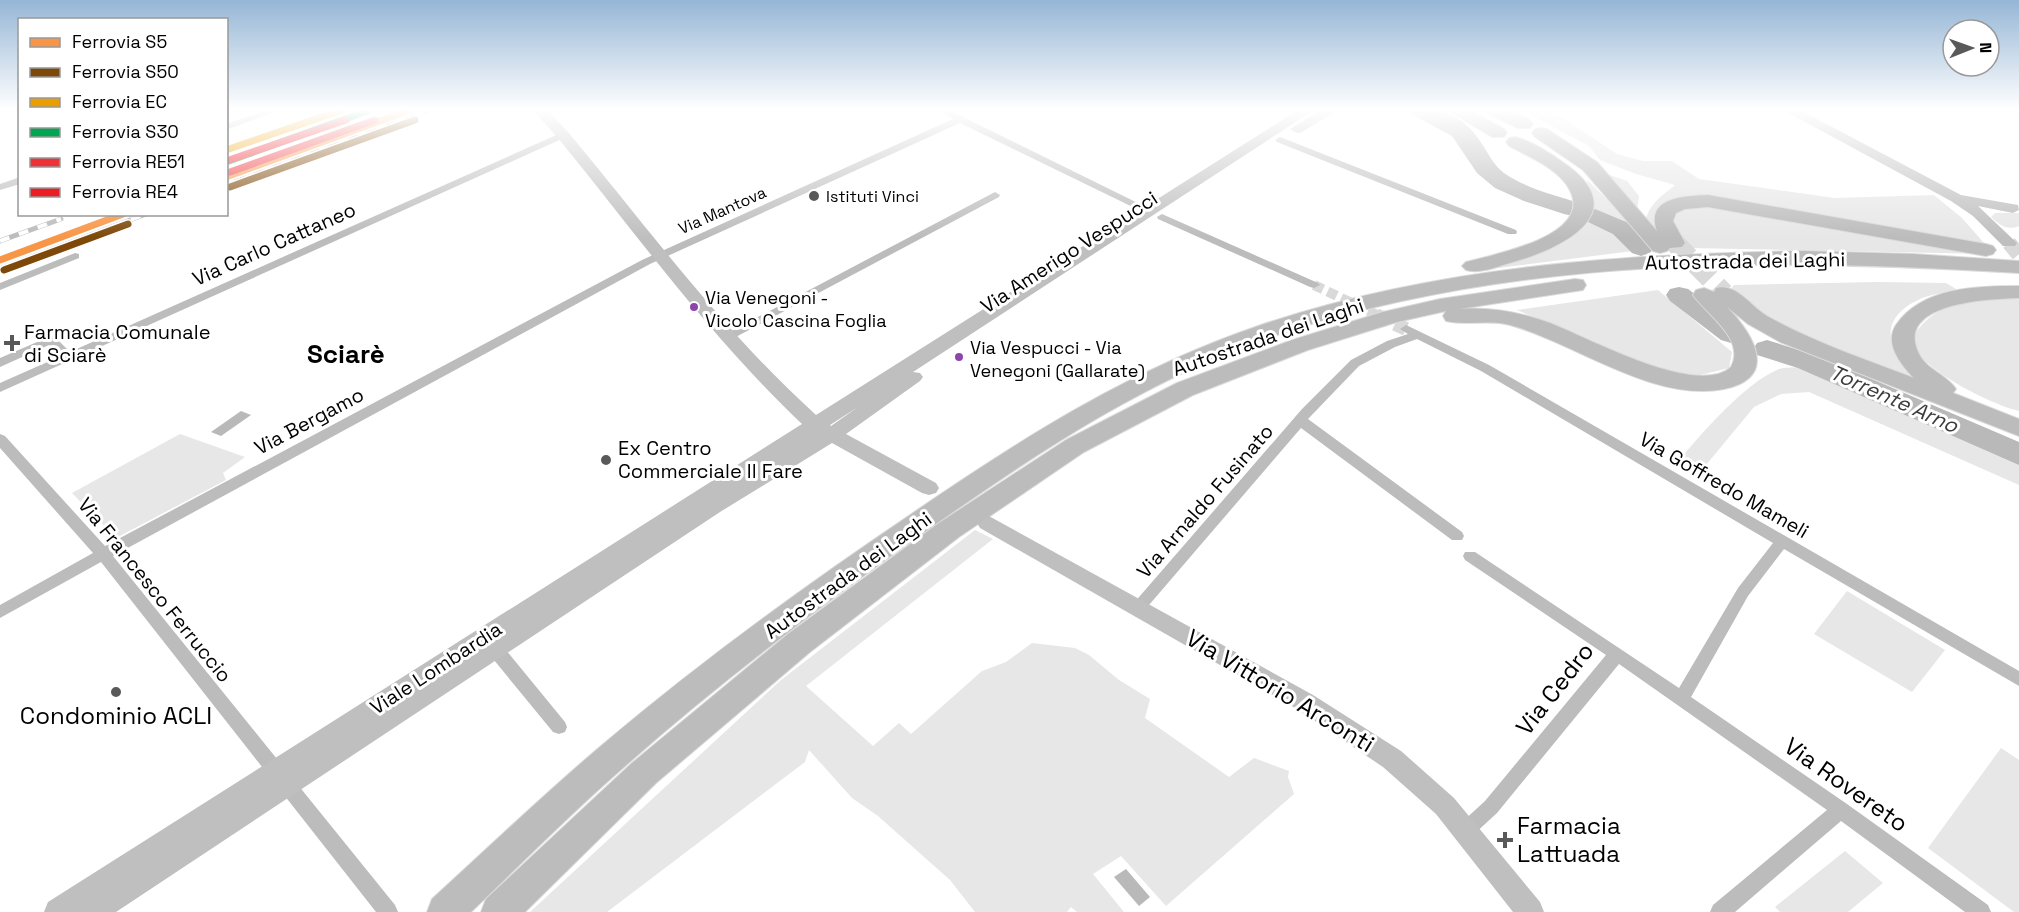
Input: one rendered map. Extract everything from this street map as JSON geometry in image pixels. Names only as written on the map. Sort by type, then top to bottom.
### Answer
[{"type":"highway","points":[[1235,343],[1323,305],[1516,255],[1559,238],[1580,218],[1583,206],[1581,192],[1566,173],[1542,153]]},
{"type":"highway","points":[[1561,153],[1590,166],[1667,245],[1662,217],[1665,211],[1683,203],[1708,201],[1742,205],[1894,235],[2013,242]]},
{"type":"highway","name":"Autostrada dei Laghi","points":[[445,912],[613,756],[706,680],[846,573],[1002,465],[1057,431],[1169,370],[1235,343],[1346,307],[1492,278],[1573,268],[1761,257],[1819,257],[2019,267]]},
{"type":"highway","name":"Autostrada dei Laghi","points":[[499,912],[644,773],[799,643],[949,530],[1075,446],[1185,389],[1300,345],[1391,317],[1487,297],[1603,281],[1772,271],[1840,270],[1940,274],[2019,282]]},
{"type":"highway","points":[[2019,292],[1984,292],[1932,306],[1913,319],[1903,335],[1902,344],[1906,356],[1914,365],[1941,387],[2019,421]]},
{"type":"highway","points":[[1075,446],[1192,397],[1299,357],[1410,322],[1453,316],[1484,314],[1518,320],[1653,376],[1690,382],[1728,381],[1744,368],[1745,347],[1714,294],[1788,337],[2019,428]]},
{"type":"main road","points":[[577,153],[728,336],[776,389],[823,430],[928,488]]},
{"type":"main road","name":"Via Amerigo Vespucci","points":[[823,430],[899,387],[1246,153]]},
{"type":"main road","name":"Via Amerigo Vespucci","points":[[1156,214],[1259,153]]},
{"type":"main road","points":[[1870,153],[1956,198],[2013,242]]},
{"type":"main road","points":[[1956,198],[2016,208]]},
{"type":"main road","points":[[1978,213],[2016,208]]},
{"type":"main road","name":"Viale Lombardia","points":[[58,912],[495,649],[713,507],[823,430]]},
{"type":"main road","name":"Viale Lombardia","points":[[92,912],[280,778],[823,430]]},
{"type":"main road","name":"Via Vittorio Arconti","points":[[987,523],[1305,702],[1377,748],[1420,783],[1466,830],[1530,912]]},
{"type":"street","name":"Via Carlo Cattaneo","points":[[0,388],[524,153]]},
{"type":"street","name":"Via Mantova","points":[[661,255],[887,153]]},
{"type":"street","points":[[1032,153],[1156,214],[1314,285]]},
{"type":"street","points":[[1312,153],[1512,232]]},
{"type":"street","points":[[0,187],[18,181]]},
{"type":"street","points":[[728,336],[995,195]]},
{"type":"street","name":"Via Bergamo","points":[[0,612],[103,554],[661,255]]},
{"type":"street","points":[[0,286],[75,256]]},
{"type":"street","name":"Via Arnaldo Fusinato","points":[[1138,608],[1300,421],[1355,363],[1412,332]]},
{"type":"street","name":"Via Goffredo Mameli","points":[[1412,332],[1485,368],[2019,679]]},
{"type":"street","points":[[0,363],[51,340],[69,357]]},
{"type":"street","name":"Via Arnaldo Fusinato","points":[[1300,421],[1457,536]]},
{"type":"street","name":"Via Francesco Ferruccio","points":[[0,439],[103,554],[388,912]]},
{"type":"street","points":[[1681,699],[1743,592],[1782,542]]},
{"type":"street","name":"Via Cedro","points":[[1466,830],[1491,807],[1617,654],[1470,556]]},
{"type":"street","points":[[495,649],[559,727]]},
{"type":"street","name":"Via Rovereto","points":[[1617,654],[1841,810],[1981,912]]},
{"type":"street","points":[[1720,912],[1841,810]]},
{"type":"shaded area","points":[[1594,153],[1615,153],[1643,161],[1672,161],[1699,179],[1835,198],[1934,195],[1962,218],[1984,243],[1919,234],[1726,200],[1669,202],[1655,213],[1655,222],[1667,244],[1646,218],[1654,203],[1675,185],[1636,174],[1600,160]]},
{"type":"shaded area","points":[[1607,174],[1627,181],[1639,196],[1637,210]]},
{"type":"shaded area","points":[[1586,179],[1655,251],[1623,224],[1594,211],[1594,196]]},
{"type":"shaded area","points":[[1709,206],[1990,254],[1688,248],[1672,226],[1671,216],[1678,210]]},
{"type":"shaded area","points":[[1995,213],[2019,213],[2019,226],[2011,228],[2001,225],[1991,217]]},
{"type":"shaded area","points":[[1589,221],[1608,228],[1633,251],[1482,270],[1554,248],[1579,232]]},
{"type":"shaded area","points":[[1946,283],[1956,289],[1924,297],[1905,308],[1895,318],[1891,328],[1891,339],[1901,362],[1920,384],[1780,326],[1731,289],[1734,285]]},
{"type":"shaded area","points":[[1658,290],[1732,352],[1729,368],[1700,375],[1656,369],[1517,310]]},
{"type":"shaded area","points":[[2019,298],[2019,411],[1994,402],[1949,379],[1924,360],[1917,351],[1913,337],[1934,314],[1946,307],[1974,300]]},
{"type":"shaded area","points":[[1798,367],[1882,398],[2019,462],[2019,485],[1809,392],[1781,394],[1754,407],[1701,471],[1680,459],[1726,409],[1753,385],[1779,369]]},
{"type":"shaded area","points":[[241,411],[251,415],[221,436],[211,432]]},
{"type":"shaded area","points":[[180,434],[245,457],[223,473],[226,480],[116,538],[72,493]]},
{"type":"shaded area","points":[[975,530],[993,539],[806,686],[873,746],[899,723],[911,734],[982,671],[1006,662],[1032,643],[1075,648],[1089,655],[1119,680],[1150,699],[1145,718],[1229,777],[1254,758],[1289,771],[1288,777],[1294,794],[1166,906],[1121,856],[1093,874],[1124,912],[1077,912],[1071,907],[1067,912],[975,912],[950,880],[878,816],[852,798],[809,750],[805,762],[607,912],[530,912],[781,680]]},
{"type":"shaded area","points":[[1847,591],[1945,650],[1912,692],[1814,634]]},
{"type":"shaded area","points":[[2001,748],[2019,760],[2019,912],[2014,912],[1928,848]]},
{"type":"shaded area","points":[[1845,851],[1883,883],[1848,912],[1780,912],[1775,907]]},
{"type":"shaded area","points":[[1126,869],[1150,897],[1139,906],[1114,877]]},
{"type":"waterway","name":"Torrente Arno","points":[[1476,153],[1490,173],[1504,183],[1532,196],[1573,209]]},
{"type":"waterway","name":"Torrente Arno","points":[[1595,216],[1622,229],[1641,248]]},
{"type":"waterway","name":"Torrente Arno","points":[[1679,295],[1731,334]]},
{"type":"waterway","name":"Torrente Arno","points":[[1767,349],[1808,362],[2019,454]]},
{"type":"tunnel","points":[[1675,243],[1724,293]]},
{"type":"tunnel","points":[[2009,243],[2019,255]]},
{"type":"tunnel","points":[[1314,285],[1379,316]]},
{"type":"tunnel","points":[[1376,315],[1406,329]]},
{"type":"railway","points":[[228,184],[314,153]]},
{"type":"railway","points":[[0,269],[141,216]]},
{"type":"railway","points":[[0,241],[61,219]]},
{"type":"rail line","name":"RE4","points":[[229,160],[251,153]]},
{"type":"rail line","name":"S30","points":[[228,161],[252,153]]},
{"type":"rail line","name":"RE51","points":[[230,172],[284,153]]},
{"type":"rail line","name":"S5","points":[[228,176],[293,153]]},
{"type":"rail line","name":"S50","points":[[230,187],[325,153]]},
{"type":"rail line","name":"S5","points":[[0,260],[118,216]]},
{"type":"rail line","name":"S50","points":[[4,270],[128,224]]},
{"type":"place","name":"Istituti Vinci","points":[[814,196]]},
{"type":"place","name":"Via Venegoni - Vicolo Cascina Foglia","points":[[694,307]]},
{"type":"place","name":"Farmacia Comunale di Sciarè","points":[[12,343]]},
{"type":"place","name":"Via Vespucci - Via Venegoni (Gallarate)","points":[[959,357]]},
{"type":"place","name":"Ex Centro Commerciale Il Fare","points":[[606,460]]},
{"type":"place","name":"Condominio ACLI","points":[[116,692]]},
{"type":"place","name":"Farmacia Lattuada","points":[[1505,840]]},
{"type":"district","name":"Sciarè","points":[[346,354]]}]
